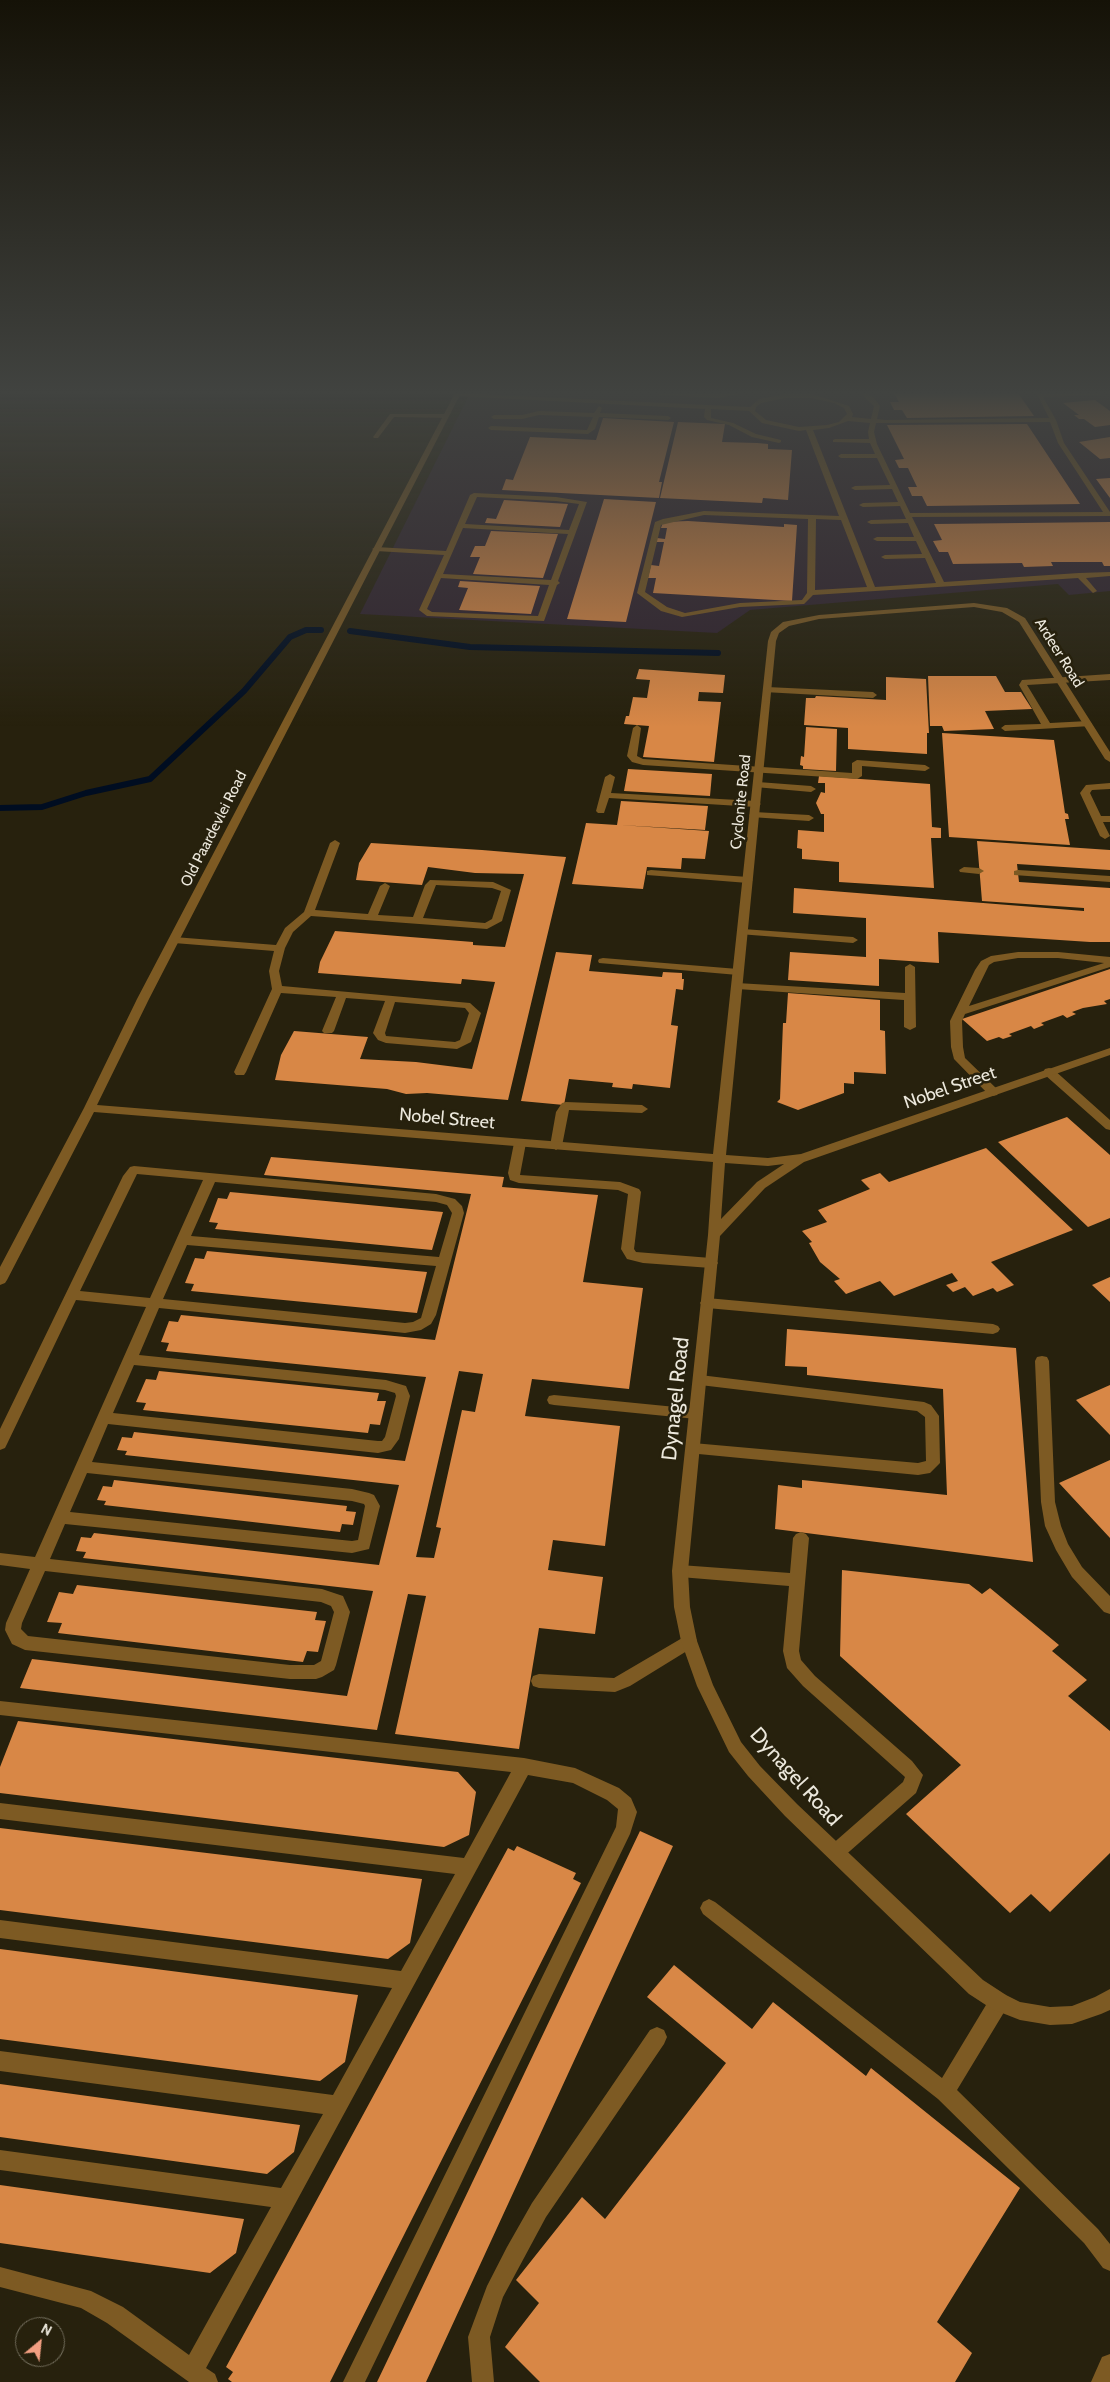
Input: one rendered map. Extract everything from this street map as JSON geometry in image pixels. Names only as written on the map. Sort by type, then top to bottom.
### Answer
[{"type":"street","name":"Old Paardevlei Road","points":[[0,1280],[400,504]]},
{"type":"street","points":[[470,504],[423,609],[424,612],[430,614],[539,620],[544,616],[582,504]]},
{"type":"street","points":[[839,504],[872,589]]},
{"type":"street","points":[[862,505],[896,504]]},
{"type":"street","points":[[902,504],[941,585]]},
{"type":"street","points":[[812,517],[810,594],[808,600],[799,604],[740,605],[685,615],[664,609],[643,596],[641,590],[658,524],[663,521],[704,513],[844,518]]},
{"type":"street","points":[[871,522],[908,518],[1109,514]]},
{"type":"street","points":[[460,526],[573,532]]},
{"type":"street","points":[[877,539],[918,539]]},
{"type":"street","points":[[376,549],[448,553]]},
{"type":"street","points":[[885,557],[927,556]]},
{"type":"street","points":[[810,594],[1110,574]]},
{"type":"street","points":[[1078,575],[1092,591]]},
{"type":"street","points":[[438,576],[556,583]]},
{"type":"street","name":"Ardeer Road","points":[[957,606],[990,606],[1015,614],[1022,620],[1110,759]]},
{"type":"street","name":"Cyclonite Road","points":[[719,1159],[772,641],[776,632],[786,624],[819,617],[957,606]]},
{"type":"street","points":[[1047,726],[1023,683],[1110,677]]},
{"type":"street","points":[[767,690],[873,694]]},
{"type":"street","points":[[1005,728],[1088,724]]},
{"type":"street","points":[[637,728],[632,756],[639,761],[857,776],[857,763],[925,768]]},
{"type":"street","points":[[601,812],[610,777]]},
{"type":"street","points":[[758,785],[811,789]]},
{"type":"street","points":[[1105,836],[1085,790],[1110,786]]},
{"type":"street","points":[[605,795],[756,804]]},
{"type":"street","points":[[754,815],[809,818]]},
{"type":"street","points":[[1097,819],[1110,819]]},
{"type":"street","points":[[240,1072],[278,989],[274,971],[280,948],[289,930],[308,913],[335,843]]},
{"type":"street","points":[[964,870],[979,871]]},
{"type":"street","points":[[651,873],[748,880]]},
{"type":"street","points":[[1018,873],[1110,879]]},
{"type":"street","points":[[308,913],[417,921],[492,925],[498,918],[506,890],[493,885],[434,882],[430,885],[417,921]]},
{"type":"street","points":[[372,917],[385,886]]},
{"type":"street","points":[[743,932],[853,940]]},
{"type":"street","points":[[174,940],[280,948]]},
{"type":"street","points":[[994,1092],[960,1059],[957,1047],[956,1021],[980,970],[991,958],[1018,955],[1058,955],[1110,960]]},
{"type":"street","points":[[603,961],[738,972]]},
{"type":"street","points":[[960,1012],[1110,964]]},
{"type":"street","points":[[910,967],[910,1027]]},
{"type":"street","points":[[737,986],[910,997]]},
{"type":"street","points":[[278,989],[391,999],[472,1008],[475,1012],[465,1042],[457,1046],[390,1041],[382,1038],[379,1034],[391,999]]},
{"type":"street","points":[[328,1031],[342,995]]},
{"type":"street","name":"Nobel Street","points":[[90,1108],[768,1162],[802,1158],[1110,1051]]},
{"type":"street","points":[[1049,1072],[1110,1126]]},
{"type":"street","points":[[556,1146],[562,1112],[566,1106],[642,1109]]},
{"type":"street","points":[[520,1143],[514,1173],[514,1177],[519,1180],[620,1186],[635,1192],[627,1249],[632,1256],[711,1263]]},
{"type":"street","name":"Nobel Street","points":[[714,1235],[761,1185],[802,1158]]},
{"type":"street","name":"Dynagel Road","points":[[719,1159],[714,1235],[680,1571],[682,1607],[689,1641],[705,1686],[735,1747],[754,1771],[791,1810],[976,1987],[999,2002],[1020,2011],[1050,2016],[1072,2015],[1101,2005],[1110,1998]]},
{"type":"street","points":[[0,1444],[131,1172],[140,1168],[445,1199],[456,1206],[458,1213],[430,1315],[426,1321],[416,1327],[405,1328],[72,1295]]},
{"type":"street","points":[[0,1559],[40,1564],[330,1599],[337,1601],[342,1612],[328,1666],[316,1672],[290,1672],[26,1643],[14,1635],[12,1630],[40,1564],[60,1517],[211,1176]]},
{"type":"street","points":[[182,1240],[444,1262]]},
{"type":"street","points":[[707,1304],[993,1329]]},
{"type":"street","points":[[104,1418],[378,1447],[386,1446],[392,1439],[403,1396],[401,1390],[386,1385],[130,1359]]},
{"type":"street","points":[[1042,1361],[1048,1502],[1053,1526],[1061,1546],[1078,1572],[1110,1607]]},
{"type":"street","points":[[693,1449],[918,1469],[929,1467],[932,1463],[932,1416],[926,1409],[919,1406],[700,1380]]},
{"type":"street","points":[[554,1400],[696,1414]]},
{"type":"street","points":[[60,1517],[352,1547],[364,1545],[373,1506],[369,1499],[352,1495],[83,1467]]},
{"type":"street","points":[[802,1538],[791,1651],[793,1663],[809,1681],[914,1775],[910,1787],[836,1852]]},
{"type":"street","points":[[680,1571],[797,1580]]},
{"type":"street","points":[[539,1681],[615,1685],[689,1641]]},
{"type":"street","points":[[0,1708],[524,1766],[575,1776],[613,1794],[625,1804],[628,1812],[624,1828],[354,2382]]},
{"type":"street","points":[[0,2277],[84,2298],[115,2316],[200,2377],[287,2199],[524,1766]]},
{"type":"street","points":[[0,1811],[469,1867]]},
{"type":"street","points":[[709,1908],[945,2092],[1091,2236],[1110,2260]]},
{"type":"street","points":[[0,1930],[406,1981]]},
{"type":"street","points":[[945,2092],[999,2002]]},
{"type":"street","points":[[483,2382],[479,2337],[494,2293],[539,2210],[657,2037]]},
{"type":"street","points":[[0,2061],[338,2106]]},
{"type":"street","points":[[0,2160],[287,2199]]},
{"type":"street","points":[[1102,2382],[1110,2366]]},
{"type":"shaded area","points":[[415,504],[1110,504],[1110,591],[1069,595],[1058,584],[750,610],[717,633],[360,614]]},
{"type":"building","points":[[502,504],[568,504],[560,527],[485,523],[487,518],[496,519]]},
{"type":"building","points":[[602,504],[655,504],[626,622],[567,619]]},
{"type":"building","points":[[926,504],[1068,504],[927,506]]},
{"type":"building","points":[[688,521],[784,527],[784,524],[797,525],[792,601],[653,593],[656,578],[648,578],[651,565],[659,566],[664,542],[656,542],[657,538],[665,539],[667,528],[661,528],[663,522]]},
{"type":"building","points":[[1110,522],[1110,566],[1104,566],[1102,562],[1051,562],[1053,566],[1024,567],[1022,563],[953,564],[948,552],[939,552],[933,541],[942,540],[934,524]]},
{"type":"building","points":[[491,531],[558,534],[543,578],[473,574],[480,557],[470,557],[475,546],[485,546]]},
{"type":"building","points":[[460,581],[540,586],[531,614],[459,610],[468,588],[458,587]]},
{"type":"building","points":[[639,669],[725,675],[723,693],[699,692],[698,701],[721,702],[714,762],[643,757],[649,726],[624,724],[626,716],[629,716],[633,697],[647,698],[650,680],[636,679]]},
{"type":"building","points":[[928,676],[996,676],[1005,692],[1021,692],[1032,709],[985,711],[994,729],[944,731],[942,726],[930,726]]},
{"type":"building","points":[[886,677],[926,679],[929,733],[927,733],[927,754],[848,749],[848,728],[804,725],[806,698],[815,698],[816,696],[886,700]]},
{"type":"building","points":[[806,727],[837,729],[836,771],[803,769],[803,766],[800,765],[801,756],[804,757]]},
{"type":"building","points":[[942,733],[1054,740],[1065,813],[1068,814],[1069,819],[1065,819],[1070,845],[949,837]]},
{"type":"building","points":[[628,769],[712,774],[710,796],[624,791]]},
{"type":"building","points":[[819,776],[930,784],[932,827],[941,828],[941,838],[931,838],[934,888],[839,882],[839,862],[802,859],[802,849],[797,848],[798,830],[824,832],[824,814],[821,814],[816,803],[821,792],[825,793],[825,783],[818,783]]},
{"type":"building","points":[[621,801],[708,806],[705,830],[620,825],[709,831],[705,859],[682,858],[681,869],[647,867],[643,889],[572,884],[586,823],[617,825]]},
{"type":"building","points":[[977,841],[1110,850],[1110,870],[1017,864],[1019,882],[1110,888],[1110,942],[938,932],[939,963],[879,959],[879,986],[788,980],[790,952],[866,957],[866,918],[793,913],[794,888],[1084,911],[1084,908],[982,901]]},
{"type":"building","points":[[371,843],[566,857],[508,1100],[427,1093],[406,1094],[387,1089],[275,1080],[281,1055],[294,1031],[368,1037],[360,1059],[416,1062],[472,1069],[495,982],[462,979],[461,984],[318,973],[320,962],[335,931],[473,942],[473,945],[505,947],[524,874],[475,873],[428,867],[422,885],[356,880],[359,863]]},
{"type":"building","points":[[556,952],[592,955],[589,971],[662,977],[663,972],[682,973],[682,979],[684,979],[683,990],[676,989],[671,1025],[678,1026],[670,1088],[633,1084],[632,1089],[612,1087],[613,1083],[569,1079],[564,1105],[521,1101]]},
{"type":"building","points":[[1110,969],[1110,999],[1104,1001],[1107,1004],[1083,1008],[1072,1012],[1076,1014],[1067,1018],[1063,1015],[1041,1023],[1044,1025],[1034,1029],[1031,1026],[1009,1034],[1012,1036],[1003,1039],[999,1037],[987,1041],[962,1019]]},
{"type":"building","points":[[788,993],[880,1000],[880,1030],[885,1031],[886,1074],[854,1072],[854,1084],[844,1083],[844,1093],[798,1110],[777,1102],[780,1099],[783,1023],[786,1023]]},
{"type":"building","points":[[1067,1117],[1110,1155],[1110,1218],[1088,1227],[998,1142]]},
{"type":"building","points":[[986,1148],[1073,1230],[991,1262],[1014,1285],[997,1292],[993,1288],[973,1296],[965,1287],[953,1292],[946,1285],[958,1281],[952,1273],[894,1296],[880,1281],[846,1294],[834,1281],[840,1279],[820,1262],[809,1243],[812,1242],[802,1231],[827,1222],[818,1210],[870,1189],[861,1180],[880,1173],[889,1182]]},
{"type":"building","points":[[271,1157],[504,1177],[502,1187],[598,1195],[583,1282],[643,1288],[629,1389],[532,1379],[525,1416],[620,1426],[605,1546],[553,1540],[548,1570],[603,1577],[595,1634],[539,1628],[519,1749],[395,1734],[426,1596],[408,1594],[377,1730],[20,1688],[32,1659],[347,1696],[373,1591],[83,1558],[86,1552],[76,1551],[81,1537],[91,1538],[94,1533],[379,1565],[399,1485],[125,1455],[127,1451],[117,1450],[122,1437],[132,1438],[134,1432],[405,1461],[426,1377],[166,1351],[169,1343],[161,1342],[169,1321],[178,1322],[181,1315],[435,1340],[471,1194],[264,1175]],"holes":[[[459,1371],[483,1374],[475,1412],[462,1410],[436,1527],[441,1528],[434,1558],[416,1557]]]},
{"type":"building","points":[[230,1192],[443,1212],[432,1250],[215,1229],[218,1223],[209,1222],[218,1198],[227,1199]]},
{"type":"building","points":[[207,1251],[427,1272],[417,1313],[191,1291],[194,1284],[185,1283],[195,1258],[204,1259]]},
{"type":"building","points":[[1110,1277],[1110,1302],[1092,1285]]},
{"type":"building","points":[[787,1329],[1016,1348],[1033,1562],[775,1529],[778,1485],[802,1488],[802,1480],[947,1495],[943,1389],[807,1375],[807,1367],[785,1366]]},
{"type":"building","points":[[159,1371],[379,1393],[377,1401],[386,1401],[380,1425],[370,1424],[368,1433],[143,1410],[146,1403],[136,1402],[146,1379],[156,1380]]},
{"type":"building","points":[[1110,1385],[1110,1435],[1076,1400]]},
{"type":"building","points":[[1110,1460],[1110,1538],[1059,1483]]},
{"type":"building","points":[[114,1480],[347,1506],[346,1511],[356,1512],[353,1525],[342,1524],[340,1532],[104,1505],[106,1501],[97,1500],[103,1486],[112,1487]]},
{"type":"building","points":[[842,1570],[969,1584],[982,1594],[990,1588],[1059,1645],[1052,1651],[1087,1680],[1068,1696],[1110,1731],[1110,1853],[1050,1912],[1031,1894],[1010,1913],[906,1814],[961,1765],[840,1656]]},
{"type":"building","points":[[77,1585],[317,1612],[315,1620],[326,1621],[318,1652],[307,1651],[303,1662],[58,1633],[62,1623],[47,1622],[59,1592],[73,1594]]},
{"type":"building","points":[[18,1721],[458,1772],[476,1792],[469,1835],[444,1847],[0,1793],[0,1767]]},
{"type":"building","points":[[0,1828],[422,1879],[410,1943],[388,1959],[0,1910]]},
{"type":"building","points":[[640,1831],[673,1846],[426,2382],[377,2382]]},
{"type":"building","points":[[517,1846],[576,1873],[573,1879],[581,1883],[330,2382],[232,2382],[228,2379],[233,2372],[226,2367],[508,1848],[514,1851]]},
{"type":"building","points":[[0,1949],[358,1995],[345,2062],[320,2081],[0,2039]]},
{"type":"building","points":[[674,1965],[752,2029],[773,2002],[866,2076],[871,2068],[1020,2188],[937,2322],[972,2353],[955,2382],[540,2382],[505,2347],[539,2303],[516,2280],[582,2197],[605,2219],[726,2063],[647,1997]]},
{"type":"building","points":[[0,2084],[300,2125],[294,2152],[267,2174],[0,2137]]},
{"type":"building","points":[[0,2185],[244,2219],[236,2253],[210,2273],[0,2243]]},
{"type":"waterway","points":[[0,808],[42,807],[86,793],[150,779],[244,691],[290,637],[306,630],[321,630]]},
{"type":"waterway","points":[[350,631],[470,647],[718,653]]}]
